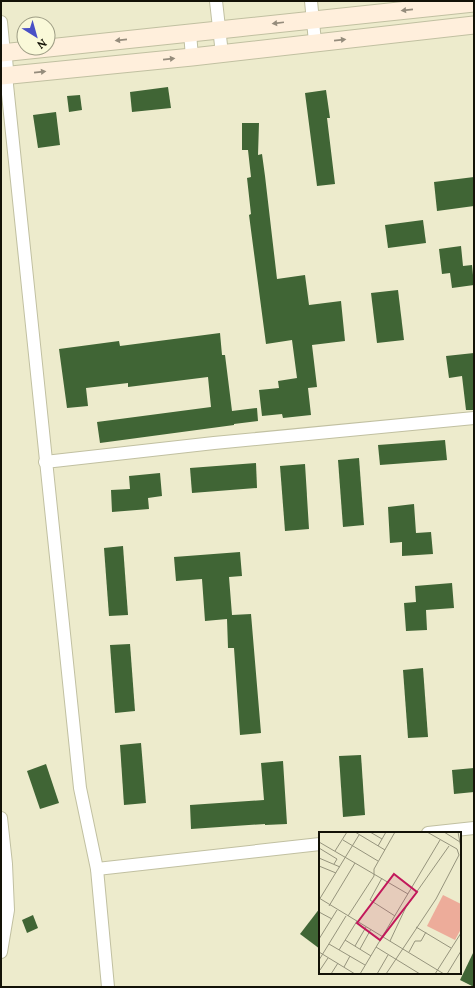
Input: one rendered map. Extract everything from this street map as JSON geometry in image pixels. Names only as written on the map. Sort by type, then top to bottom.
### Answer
[{"type":"main road","points":[[2,53],[474,3]]},
{"type":"main road","points":[[3,75],[222,54],[315,42],[474,25]]},
{"type":"street","points":[[216,1],[222,54]]},
{"type":"street","points":[[311,1],[315,42]]},
{"type":"street","points":[[1,22],[3,75],[80,788],[98,869],[108,987]]},
{"type":"street","points":[[190,33],[192,57]]},
{"type":"street","points":[[45,462],[222,442],[474,418]]},
{"type":"street","points":[[1,818],[6,864],[8,910],[1,952]]},
{"type":"street","points":[[437,832],[474,828]]},
{"type":"street","points":[[98,869],[319,844]]},
{"type":"building","points":[[168,87],[171,108],[132,112],[130,92]]},
{"type":"building","points":[[326,90],[330,118],[327,118],[335,184],[317,186],[305,93]]},
{"type":"building","points":[[80,95],[82,110],[69,112],[67,96]]},
{"type":"building","points":[[56,112],[60,145],[38,148],[33,115]]},
{"type":"building","points":[[242,123],[259,123],[258,155],[262,154],[277,279],[305,275],[309,305],[341,301],[345,341],[312,345],[317,387],[308,388],[311,415],[283,418],[282,414],[262,416],[259,390],[279,388],[278,381],[297,378],[292,340],[266,344],[249,215],[251,214],[247,178],[251,177],[248,150],[242,150]]},
{"type":"building","points":[[474,177],[474,206],[437,211],[434,182]]},
{"type":"building","points":[[423,220],[426,243],[388,248],[385,225]]},
{"type":"building","points":[[461,246],[463,266],[472,265],[474,285],[452,288],[450,273],[442,274],[439,249]]},
{"type":"building","points":[[398,290],[404,340],[377,343],[371,293]]},
{"type":"building","points":[[220,333],[222,355],[225,355],[232,411],[257,408],[258,421],[100,443],[97,422],[211,407],[208,377],[128,387],[128,383],[86,388],[88,406],[67,408],[59,349],[119,341],[120,346]]},
{"type":"building","points":[[474,353],[474,410],[466,410],[462,376],[449,378],[446,356]]},
{"type":"building","points":[[445,440],[447,460],[380,465],[378,445]]},
{"type":"building","points":[[359,458],[364,525],[343,527],[338,460]]},
{"type":"building","points":[[256,463],[257,488],[192,493],[190,468]]},
{"type":"building","points":[[305,464],[309,529],[285,531],[280,466]]},
{"type":"building","points":[[160,473],[162,496],[148,498],[149,509],[112,512],[111,490],[130,489],[129,476]]},
{"type":"building","points":[[414,504],[416,533],[431,532],[433,554],[402,556],[402,542],[390,543],[388,507]]},
{"type":"building","points":[[123,546],[128,615],[109,616],[104,548]]},
{"type":"building","points":[[240,552],[242,576],[229,577],[232,615],[251,614],[261,733],[240,735],[234,648],[228,648],[227,619],[205,621],[202,579],[176,581],[174,557]]},
{"type":"building","points":[[452,583],[454,608],[426,610],[427,630],[406,631],[404,603],[416,602],[415,586]]},
{"type":"building","points":[[130,644],[135,711],[115,713],[110,645]]},
{"type":"building","points":[[423,668],[428,737],[408,738],[403,670]]},
{"type":"building","points":[[141,743],[146,803],[124,805],[120,745]]},
{"type":"building","points":[[361,755],[365,815],[343,817],[339,756]]},
{"type":"building","points":[[283,761],[287,824],[191,829],[190,805],[264,800],[261,763]]},
{"type":"building","points":[[46,764],[59,803],[40,809],[27,771]]},
{"type":"building","points":[[474,768],[474,792],[454,794],[452,770]]},
{"type":"building","points":[[319,909],[319,948],[300,934]]},
{"type":"building","points":[[33,915],[38,928],[27,933],[22,920]]},
{"type":"building","points":[[474,951],[474,987],[460,980]]}]
